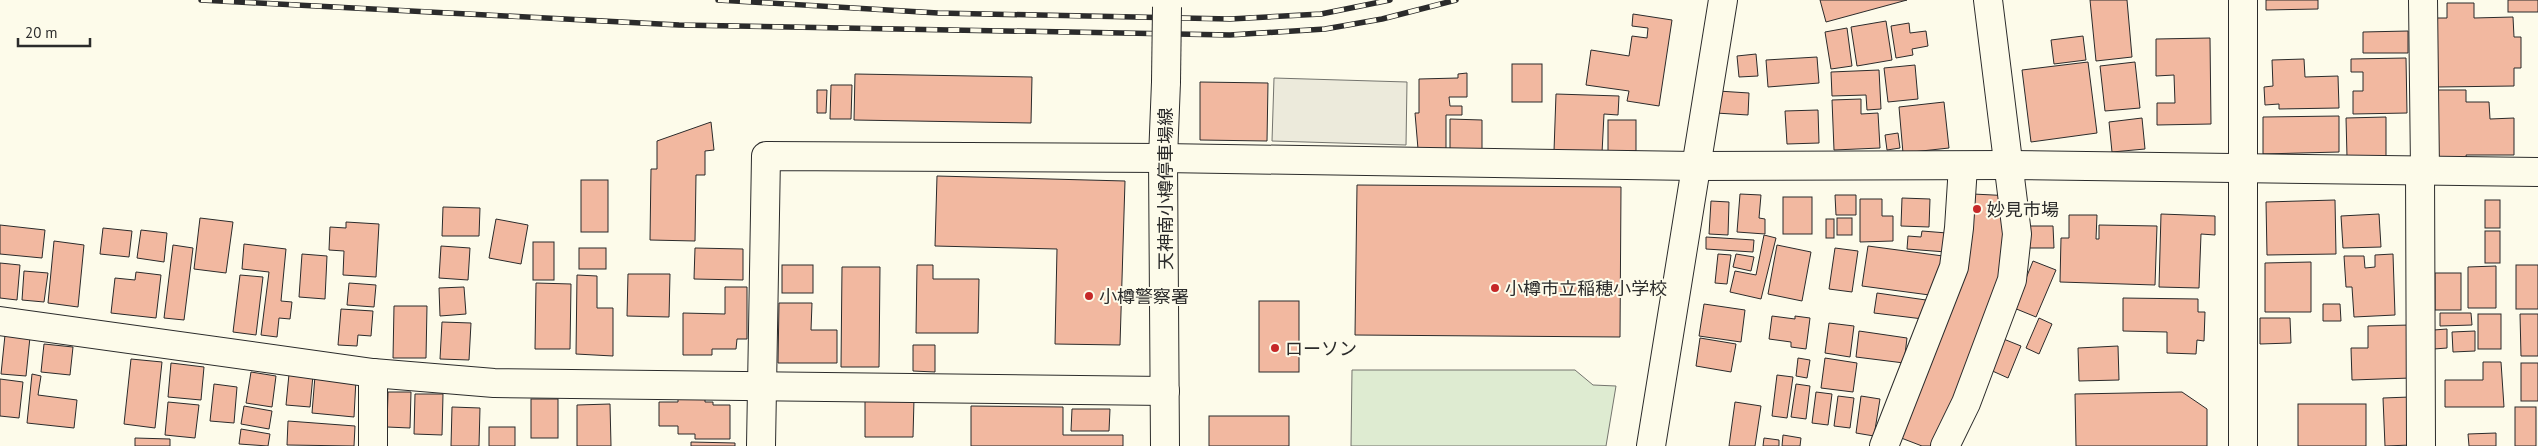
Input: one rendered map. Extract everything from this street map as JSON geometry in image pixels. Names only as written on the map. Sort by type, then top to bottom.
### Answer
[{"type":"street","points":[[1651,446],[1694,166],[1723,0]]},
{"type":"street","points":[[1945,446],[1966,403],[2012,280],[2017,234],[1988,0]]},
{"type":"street","points":[[2243,0],[2243,446]]},
{"type":"street","points":[[2421,446],[2423,0]]},
{"type":"street","name":"天神南小樽停車場線","points":[[1165,446],[1163,158],[1167,4]]},
{"type":"street","points":[[761,446],[766,156],[1163,158],[1694,166],[2008,165],[2538,172]]},
{"type":"street","points":[[1884,446],[1954,267],[1959,228],[1963,166]]},
{"type":"street","points":[[0,321],[372,373],[494,384],[1165,391]]},
{"type":"street","points":[[372,373],[373,446]]},
{"type":"green space","points":[[1352,370],[1575,370],[1593,385],[1616,386],[1606,446],[1351,446]]},
{"type":"shaded area","points":[[1274,78],[1407,82],[1406,145],[1272,141]]},
{"type":"building","points":[[1820,0],[1907,0],[1826,22]]},
{"type":"building","points":[[2090,0],[2127,0],[2132,57],[2096,61]]},
{"type":"building","points":[[2266,0],[2318,0],[2318,9],[2266,10]]},
{"type":"building","points":[[2508,0],[2538,0],[2538,12],[2508,12]]},
{"type":"building","points":[[2447,3],[2474,3],[2474,18],[2513,17],[2514,37],[2521,37],[2521,68],[2514,68],[2514,86],[2437,87],[2436,18],[2447,18]]},
{"type":"building","points":[[1633,14],[1672,20],[1659,106],[1627,101],[1629,91],[1586,85],[1591,50],[1629,56],[1632,36],[1647,38],[1648,28],[1632,26]]},
{"type":"building","points":[[1886,21],[1892,60],[1857,66],[1851,27]]},
{"type":"building","points":[[1909,23],[1910,33],[1926,31],[1928,46],[1912,49],[1913,55],[1896,58],[1891,26]]},
{"type":"building","points":[[1847,28],[1852,66],[1831,69],[1825,32]]},
{"type":"building","points":[[2408,31],[2408,53],[2363,53],[2363,32]]},
{"type":"building","points":[[2083,36],[2086,60],[2054,64],[2051,40]]},
{"type":"building","points":[[2210,38],[2211,124],[2157,125],[2157,103],[2175,103],[2174,75],[2156,76],[2156,39]]},
{"type":"building","points":[[1756,54],[1758,76],[1739,77],[1737,56]]},
{"type":"building","points":[[1817,57],[1819,83],[1768,87],[1766,60]]},
{"type":"building","points":[[2406,58],[2407,113],[2353,114],[2353,91],[2363,91],[2363,72],[2351,72],[2351,59]]},
{"type":"building","points":[[2304,59],[2305,77],[2338,76],[2339,108],[2279,109],[2279,104],[2265,105],[2264,87],[2273,86],[2272,60]]},
{"type":"building","points":[[2088,62],[2097,133],[2031,142],[2022,70]]},
{"type":"building","points":[[2135,62],[2140,108],[2105,111],[2100,66]]},
{"type":"building","points":[[1512,64],[1542,64],[1542,102],[1512,102]]},
{"type":"building","points":[[1915,65],[1918,99],[1888,102],[1884,68]]},
{"type":"building","points":[[1879,70],[1881,109],[1867,110],[1866,95],[1832,96],[1831,72]]},
{"type":"building","points":[[1467,73],[1467,97],[1449,97],[1450,106],[1462,106],[1462,115],[1446,115],[1446,149],[1418,149],[1415,113],[1419,113],[1419,79],[1458,78],[1458,74]]},
{"type":"building","points":[[855,74],[1032,77],[1031,123],[854,120]]},
{"type":"building","points":[[1200,82],[1268,83],[1267,141],[1200,140]]},
{"type":"building","points":[[831,85],[852,85],[851,119],[830,119]]},
{"type":"building","points":[[817,90],[827,90],[826,113],[817,113]]},
{"type":"building","points":[[2436,90],[2466,90],[2466,102],[2489,102],[2490,119],[2514,118],[2514,155],[2466,155],[2467,160],[2436,160]]},
{"type":"building","points":[[1718,91],[1749,93],[1748,115],[1716,113]]},
{"type":"building","points":[[1556,94],[1619,96],[1618,115],[1604,114],[1602,153],[1554,151]]},
{"type":"building","points":[[1861,99],[1861,114],[1878,113],[1880,148],[1834,150],[1832,100]]},
{"type":"building","points":[[1944,102],[1949,148],[1903,153],[1899,107]]},
{"type":"building","points":[[1818,110],[1819,143],[1787,144],[1785,111]]},
{"type":"building","points":[[2339,116],[2339,152],[2263,154],[2263,117]]},
{"type":"building","points":[[2386,117],[2386,156],[2347,157],[2346,118]]},
{"type":"building","points":[[2142,118],[2145,149],[2112,152],[2109,122]]},
{"type":"building","points":[[1450,119],[1482,120],[1482,152],[1450,152]]},
{"type":"building","points":[[1608,120],[1636,120],[1636,151],[1608,151]]},
{"type":"building","points":[[711,122],[714,150],[705,151],[705,175],[696,175],[695,241],[650,240],[651,169],[657,169],[657,141]]},
{"type":"building","points":[[1898,133],[1900,148],[1887,150],[1885,135]]},
{"type":"building","name":"小樽警察署","points":[[937,176],[1125,181],[1120,345],[1055,344],[1057,249],[935,246]]},
{"type":"building","points":[[581,180],[608,180],[608,232],[581,232]]},
{"type":"building","points":[[1357,185],[1621,187],[1620,337],[1355,335]]},
{"type":"building","points":[[1740,194],[1761,195],[1759,218],[1765,219],[1765,234],[1737,232]]},
{"type":"building","points":[[1973,194],[2013,196],[2009,270],[1938,446],[1922,446],[1896,436]]},
{"type":"building","points":[[1835,195],[1856,195],[1856,215],[1836,215]]},
{"type":"building","points":[[1783,197],[1812,197],[1812,234],[1783,234]]},
{"type":"building","points":[[1902,198],[1930,199],[1929,227],[1901,226]]},
{"type":"building","points":[[1860,199],[1882,199],[1882,216],[1893,216],[1893,241],[1860,242]]},
{"type":"building","points":[[2335,200],[2336,254],[2267,255],[2266,202]]},
{"type":"building","points":[[2485,200],[2500,200],[2500,228],[2485,228]]},
{"type":"building","points":[[1711,201],[1729,202],[1728,235],[1709,234]]},
{"type":"building","points":[[443,207],[480,208],[479,236],[442,236]]},
{"type":"building","points":[[2161,214],[2215,216],[2215,235],[2201,234],[2199,288],[2159,287]]},
{"type":"building","points":[[2379,214],[2381,247],[2343,248],[2341,216]]},
{"type":"building","points":[[2069,215],[2097,215],[2096,239],[2099,239],[2099,225],[2157,226],[2155,285],[2060,282],[2061,238],[2069,238]]},
{"type":"building","points":[[200,218],[233,222],[226,273],[194,269]]},
{"type":"building","points":[[1837,218],[1852,218],[1852,235],[1837,235]]},
{"type":"building","points":[[496,219],[528,225],[521,264],[489,258]]},
{"type":"building","points":[[1826,219],[1834,219],[1834,238],[1826,238]]},
{"type":"building","points":[[346,222],[379,224],[376,277],[343,275],[344,251],[329,250],[330,227],[346,228]]},
{"type":"building","points":[[0,225],[45,230],[42,258],[0,254]]},
{"type":"building","points":[[2029,226],[2053,226],[2054,248],[2029,248]]},
{"type":"building","points":[[103,228],[132,231],[129,257],[100,254]]},
{"type":"building","points":[[141,230],[167,233],[164,262],[137,258]]},
{"type":"building","points":[[1922,231],[1947,233],[1946,252],[1907,249],[1908,236],[1921,237]]},
{"type":"building","points":[[2485,231],[2500,231],[2500,263],[2485,263]]},
{"type":"building","points":[[1764,235],[1776,238],[1761,299],[1730,292],[1735,271],[1756,275]]},
{"type":"building","points":[[1706,237],[1754,240],[1753,252],[1706,249]]},
{"type":"building","points":[[54,241],[84,245],[78,307],[48,303]]},
{"type":"building","points":[[533,242],[554,242],[554,280],[533,280]]},
{"type":"building","points":[[244,244],[286,249],[281,301],[292,302],[290,319],[279,318],[277,337],[261,335],[269,272],[242,269]]},
{"type":"building","points":[[173,245],[193,248],[184,320],[164,318]]},
{"type":"building","points":[[1777,245],[1811,252],[1802,301],[1768,294]]},
{"type":"building","points":[[441,246],[470,248],[468,280],[439,278]]},
{"type":"building","points":[[1868,246],[1943,256],[1937,296],[1862,286]]},
{"type":"building","points":[[579,248],[606,248],[606,269],[579,269]]},
{"type":"building","points":[[695,248],[743,249],[743,280],[694,279]]},
{"type":"building","points":[[1835,248],[1858,251],[1852,292],[1829,289]]},
{"type":"building","points":[[302,254],[327,256],[325,299],[299,297]]},
{"type":"building","points":[[1718,254],[1731,255],[1727,284],[1715,283]]},
{"type":"building","points":[[1736,254],[1754,257],[1751,271],[1733,267]]},
{"type":"building","points":[[2393,254],[2395,315],[2354,317],[2352,287],[2346,287],[2344,256],[2364,256],[2365,268],[2375,267],[2375,255]]},
{"type":"building","points":[[2033,261],[2056,270],[2036,317],[2014,308]]},
{"type":"building","points":[[2311,262],[2311,312],[2265,312],[2265,263]]},
{"type":"building","points":[[0,263],[20,265],[17,300],[0,298]]},
{"type":"building","points":[[782,265],[813,265],[813,293],[782,293]]},
{"type":"building","points":[[917,265],[933,265],[933,279],[979,279],[978,333],[916,333]]},
{"type":"building","points":[[2516,265],[2538,265],[2538,309],[2516,309]]},
{"type":"building","points":[[2496,266],[2496,308],[2468,308],[2468,267]]},
{"type":"building","points":[[842,267],[880,267],[879,367],[841,367]]},
{"type":"building","points":[[24,271],[48,273],[44,302],[22,300]]},
{"type":"building","points":[[136,272],[161,275],[156,318],[111,313],[115,278],[135,280]]},
{"type":"building","points":[[2435,273],[2461,273],[2461,310],[2435,310]]},
{"type":"building","points":[[628,274],[670,274],[669,317],[627,316]]},
{"type":"building","points":[[240,275],[263,277],[256,335],[233,332]]},
{"type":"building","points":[[577,275],[597,276],[597,308],[613,308],[613,356],[576,354]]},
{"type":"building","points":[[349,283],[376,285],[374,307],[347,305]]},
{"type":"building","points":[[536,283],[571,284],[570,349],[535,349]]},
{"type":"building","points":[[464,287],[466,314],[440,316],[439,288]]},
{"type":"building","points":[[725,287],[747,287],[747,339],[737,339],[736,349],[712,349],[712,355],[683,355],[683,313],[725,314]]},
{"type":"building","points":[[1877,293],[1926,300],[1923,319],[1874,313]]},
{"type":"building","points":[[2123,298],[2198,299],[2198,312],[2205,312],[2204,341],[2197,340],[2196,354],[2167,353],[2167,332],[2123,331]]},
{"type":"building","points":[[1259,301],[1299,301],[1299,372],[1259,372]]},
{"type":"building","points":[[779,303],[812,303],[811,330],[837,330],[837,363],[778,363]]},
{"type":"building","points":[[1704,304],[1745,310],[1741,342],[1699,336]]},
{"type":"building","points":[[2323,304],[2340,304],[2341,321],[2323,321]]},
{"type":"building","points":[[394,306],[427,306],[426,358],[393,358]]},
{"type":"building","points":[[341,309],[373,311],[371,336],[358,335],[357,346],[338,345]]},
{"type":"building","points":[[2440,313],[2471,313],[2472,325],[2440,326]]},
{"type":"building","points":[[2478,314],[2501,314],[2501,349],[2478,349]]},
{"type":"building","points":[[2520,314],[2538,314],[2538,356],[2521,356]]},
{"type":"building","points":[[1772,316],[1795,319],[1795,316],[1810,318],[1806,349],[1791,347],[1791,342],[1769,339]]},
{"type":"building","points":[[2039,318],[2052,324],[2039,354],[2026,348]]},
{"type":"building","points":[[2260,318],[2290,318],[2291,343],[2260,344]]},
{"type":"building","points":[[442,322],[471,323],[469,360],[440,359]]},
{"type":"building","points":[[1829,323],[1854,326],[1850,357],[1825,353]]},
{"type":"building","points":[[2410,325],[2411,378],[2352,380],[2351,348],[2368,348],[2368,326]]},
{"type":"building","points":[[2447,329],[2447,348],[2434,349],[2434,330]]},
{"type":"building","points":[[1859,331],[1907,338],[1904,363],[1856,357]]},
{"type":"building","points":[[2475,331],[2475,351],[2453,352],[2452,332]]},
{"type":"building","points":[[5,335],[30,337],[26,376],[1,374]]},
{"type":"building","points":[[1700,338],[1736,344],[1731,372],[1696,366]]},
{"type":"building","points":[[2001,338],[2021,346],[2008,378],[1988,369]]},
{"type":"building","points":[[44,344],[73,347],[70,375],[41,372]]},
{"type":"building","points":[[913,345],[935,345],[935,372],[913,371]]},
{"type":"building","points":[[2118,346],[2119,380],[2079,381],[2078,348]]},
{"type":"building","points":[[1798,358],[1810,360],[1807,378],[1796,376]]},
{"type":"building","points":[[1825,358],[1857,363],[1853,392],[1821,388]]},
{"type":"building","points":[[131,359],[162,362],[155,428],[124,424]]},
{"type":"building","points":[[2483,362],[2501,362],[2504,407],[2445,407],[2445,380],[2483,380]]},
{"type":"building","points":[[171,363],[204,367],[201,400],[168,397]]},
{"type":"building","points":[[2521,363],[2538,363],[2538,401],[2521,401]]},
{"type":"building","points":[[251,372],[276,376],[272,407],[246,403]]},
{"type":"building","points":[[32,374],[41,376],[38,395],[77,400],[74,428],[27,423]]},
{"type":"building","points":[[289,374],[313,375],[310,407],[286,405]]},
{"type":"building","points":[[1777,375],[1793,377],[1787,418],[1772,416]]},
{"type":"building","points":[[315,376],[356,379],[354,417],[312,413]]},
{"type":"building","points":[[0,379],[23,382],[19,418],[0,416]]},
{"type":"building","points":[[214,384],[237,387],[234,423],[210,421]]},
{"type":"building","points":[[1796,384],[1810,386],[1806,419],[1791,417]]},
{"type":"building","points":[[388,392],[411,392],[410,428],[387,427]]},
{"type":"building","points":[[1816,392],[1832,394],[1828,425],[1812,423]]},
{"type":"building","points":[[2182,392],[2207,409],[2207,446],[2076,446],[2075,394]]},
{"type":"building","points":[[415,394],[443,394],[442,435],[414,434]]},
{"type":"building","points":[[678,396],[705,396],[705,402],[713,402],[713,405],[730,405],[730,439],[695,439],[695,434],[678,434],[678,426],[659,426],[659,402],[678,402]]},
{"type":"building","points":[[1838,396],[1854,398],[1850,428],[1834,426]]},
{"type":"building","points":[[1861,396],[1880,399],[1874,436],[1856,433]]},
{"type":"building","points":[[2410,397],[2411,445],[2385,446],[2383,398]]},
{"type":"building","points":[[531,399],[558,399],[558,438],[531,438]]},
{"type":"building","points":[[865,399],[914,399],[913,437],[865,437]]},
{"type":"building","points":[[168,402],[199,405],[195,438],[165,435]]},
{"type":"building","points":[[1735,402],[1761,406],[1755,446],[1729,446]]},
{"type":"building","points":[[610,404],[611,446],[577,446],[577,405]]},
{"type":"building","points":[[2298,404],[2366,404],[2366,446],[2298,446]]},
{"type":"building","points":[[244,406],[272,411],[269,429],[241,424]]},
{"type":"building","points":[[971,406],[1063,407],[1063,435],[1123,435],[1123,446],[971,446]]},
{"type":"building","points":[[452,407],[480,408],[479,446],[451,446]]},
{"type":"building","points":[[2515,407],[2536,407],[2536,446],[2515,446]]},
{"type":"building","points":[[1072,409],[1110,409],[1109,431],[1071,431]]},
{"type":"building","points":[[1209,416],[1289,416],[1289,446],[1209,446]]},
{"type":"building","points":[[288,421],[355,426],[354,446],[287,445]]},
{"type":"building","points":[[489,427],[515,427],[515,446],[489,446]]},
{"type":"building","points":[[241,429],[270,434],[268,446],[239,444]]},
{"type":"building","points":[[2496,433],[2496,446],[2469,446],[2468,434]]},
{"type":"building","points":[[1783,435],[1801,438],[1800,446],[1782,446]]},
{"type":"building","points":[[135,438],[170,439],[170,446],[135,446]]},
{"type":"building","points":[[1764,438],[1779,440],[1779,446],[1763,446]]},
{"type":"building","points":[[691,442],[735,443],[735,446],[691,446]]},
{"type":"railway","points":[[201,0],[679,25],[1230,35],[1325,29],[1382,19],[1456,0]]},
{"type":"railway","points":[[718,0],[938,13],[1230,19],[1321,14],[1390,0]]},
{"type":"place","name":"妙見市場","points":[[1977,209]]},
{"type":"place","name":"小樽市立稲穂小学校","points":[[1495,288]]},
{"type":"place","name":"小樽警察署","points":[[1089,296]]},
{"type":"place","name":"ローソン","points":[[1275,348]]}]
